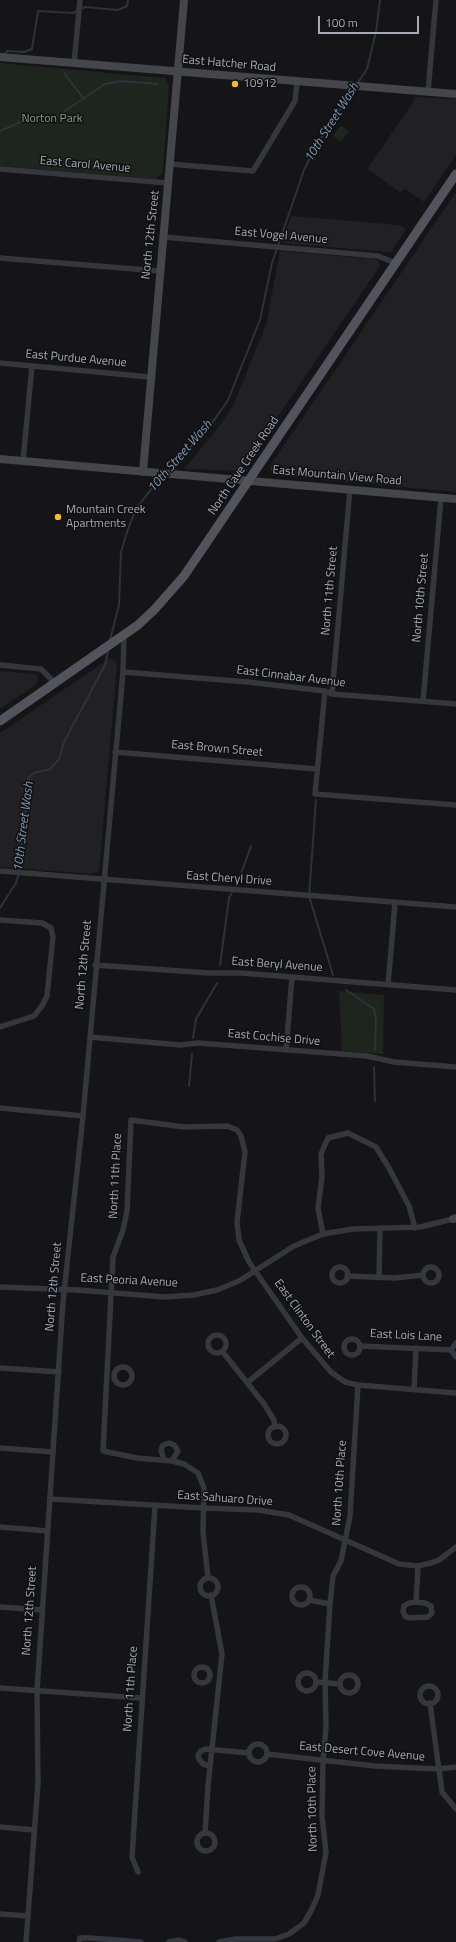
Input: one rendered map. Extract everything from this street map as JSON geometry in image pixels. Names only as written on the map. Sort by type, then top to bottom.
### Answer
[{"type":"main road","name":"North Cave Creek Road","points":[[0,721],[121,638],[154,610],[184,576],[456,174]]},
{"type":"street","points":[[74,64],[80,0]]},
{"type":"street","name":"North 12th Street","points":[[143,472],[159,271],[179,72],[184,0]]},
{"type":"street","points":[[428,92],[436,0]]},
{"type":"street","name":"East Hatcher Road","points":[[0,57],[456,94]]},
{"type":"street","points":[[170,164],[253,171],[293,105],[297,82]]},
{"type":"street","name":"East Carol Avenue","points":[[0,169],[168,183]]},
{"type":"street","name":"East Vogel Avenue","points":[[163,237],[378,256],[395,263]]},
{"type":"street","points":[[0,258],[159,271]]},
{"type":"street","name":"East Purdue Avenue","points":[[0,363],[150,377]]},
{"type":"street","points":[[23,461],[32,366]]},
{"type":"street","name":"East Mountain View Road","points":[[0,459],[456,499]]},
{"type":"street","name":"North 11th Street","points":[[332,694],[350,489]]},
{"type":"street","name":"North 10th Street","points":[[423,701],[441,498]]},
{"type":"street","name":"North 12th Street","points":[[26,1942],[38,1783],[37,1691],[53,1452],[65,1290],[83,1116],[95,965],[123,672],[121,638]]},
{"type":"street","points":[[0,665],[41,669],[55,683]]},
{"type":"street","name":"East Cinnabar Avenue","points":[[123,672],[248,682],[325,691],[332,694],[456,704]]},
{"type":"street","points":[[325,691],[315,794],[456,805]]},
{"type":"street","name":"East Brown Street","points":[[115,752],[317,769]]},
{"type":"street","name":"East Cheryl Drive","points":[[0,871],[456,907]]},
{"type":"street","points":[[388,985],[395,903]]},
{"type":"street","points":[[0,920],[42,923],[51,928],[52,936],[47,996],[42,1006],[34,1016],[0,1027]]},
{"type":"street","name":"East Beryl Avenue","points":[[95,965],[336,980],[456,990]]},
{"type":"street","points":[[286,1050],[292,977]]},
{"type":"street","name":"East Cochise Drive","points":[[90,1037],[180,1044],[198,1043],[375,1058],[394,1062],[456,1066]]},
{"type":"street","points":[[0,1108],[83,1116]]},
{"type":"street","name":"East Clinton Street","points":[[131,1120],[184,1127],[227,1126],[237,1130],[241,1136],[245,1152],[237,1222],[238,1232],[244,1253],[302,1338],[331,1372],[345,1382],[358,1386],[456,1393]]},
{"type":"street","name":"North 11th Place","points":[[131,1120],[127,1212],[123,1230],[113,1257],[103,1451],[137,1458],[164,1460]]},
{"type":"street","points":[[323,1234],[318,1208],[322,1177],[321,1154],[328,1138],[348,1132],[376,1147],[409,1206],[415,1228]]},
{"type":"street","name":"East Peoria Avenue","points":[[0,1287],[165,1297],[194,1295],[227,1286],[294,1246],[323,1234],[353,1229],[415,1228],[430,1226],[454,1218]]},
{"type":"street","points":[[379,1278],[380,1229]]},
{"type":"street","points":[[347,1276],[379,1278],[423,1276]]},
{"type":"street","points":[[248,1382],[302,1338]]},
{"type":"street","name":"East Lois Lane","points":[[451,1350],[456,1343]]},
{"type":"street","name":"East Lois Lane","points":[[360,1346],[451,1350]]},
{"type":"street","points":[[414,1389],[416,1348]]},
{"type":"street","name":"East Lois Lane","points":[[451,1350],[456,1357]]},
{"type":"street","points":[[222,1351],[264,1404],[274,1420],[275,1427]]},
{"type":"street","points":[[0,1368],[59,1372]]},
{"type":"street","points":[[108,1375],[114,1375]]},
{"type":"street","name":"North 10th Place","points":[[218,1942],[236,1939],[275,1939],[289,1934],[297,1929],[311,1911],[324,1872],[326,1852],[322,1816],[323,1761],[326,1727],[326,1682],[330,1604],[333,1576],[341,1561],[350,1516],[358,1386]]},
{"type":"street","points":[[172,1461],[178,1451],[174,1444],[170,1443],[163,1445],[161,1450],[164,1460],[184,1464],[198,1474],[204,1488],[202,1532],[208,1578]]},
{"type":"street","points":[[0,1448],[53,1452]]},
{"type":"street","name":"East Sahuaro Drive","points":[[50,1498],[154,1506],[258,1510],[289,1515],[399,1564],[418,1566],[439,1560],[456,1547]]},
{"type":"street","name":"North 11th Place","points":[[138,1872],[132,1857],[154,1506]]},
{"type":"street","points":[[0,1527],[48,1531]]},
{"type":"street","points":[[416,1602],[418,1566]]},
{"type":"street","points":[[208,1578],[213,1579],[218,1586],[217,1591],[211,1595],[203,1593],[201,1588],[202,1583],[208,1578]]},
{"type":"street","points":[[205,1833],[205,1813],[221,1675],[222,1654],[211,1595]]},
{"type":"street","points":[[309,1600],[330,1604]]},
{"type":"street","points":[[416,1602],[429,1604],[432,1610],[431,1615],[425,1618],[409,1618],[405,1616],[403,1611],[404,1606],[409,1603],[416,1602]]},
{"type":"street","points":[[0,1607],[42,1610]]},
{"type":"street","points":[[210,1675],[221,1675]]},
{"type":"street","points":[[316,1682],[340,1684]]},
{"type":"street","points":[[0,1688],[141,1698]]},
{"type":"street","points":[[430,1703],[442,1792],[456,1809]]},
{"type":"street","name":"East Desert Cove Avenue","points":[[260,1745],[266,1749],[267,1754],[263,1760],[258,1762],[253,1760],[250,1753],[252,1747],[260,1745]]},
{"type":"street","points":[[210,1766],[198,1760],[198,1755],[203,1750],[212,1750]]},
{"type":"street","name":"East Desert Cove Avenue","points":[[212,1750],[250,1753]]},
{"type":"street","name":"East Desert Cove Avenue","points":[[267,1754],[375,1766],[438,1769],[456,1767]]},
{"type":"street","points":[[0,1827],[34,1830]]},
{"type":"street","points":[[0,1914],[28,1916]]},
{"type":"street","points":[[80,1940],[141,1942]]},
{"type":"street","points":[[169,1942],[179,1940],[185,1942]]},
{"type":"shaded area","points":[[414,97],[456,99],[456,155],[424,202],[405,189],[400,192],[367,169],[414,101]]},
{"type":"shaded area","points":[[456,192],[456,492],[274,475],[270,469],[272,463]]},
{"type":"shaded area","points":[[291,216],[398,225],[406,229],[391,252],[282,243]]},
{"type":"shaded area","points":[[280,251],[374,259],[379,261],[380,266],[241,471],[184,469],[221,424],[233,406],[266,325]]},
{"type":"shaded area","points":[[109,659],[115,660],[117,666],[99,871],[92,874],[0,867],[0,733]]},
{"type":"shaded area","points":[[0,671],[35,674],[38,681],[34,686],[0,709]]},
{"type":"green space","name":"Norton Park","points":[[0,63],[165,78],[169,85],[163,172],[156,179],[0,166]]},
{"type":"green space","points":[[341,125],[349,131],[341,142],[333,136]]},
{"type":"green space","points":[[339,991],[384,995],[383,1054],[342,1051]]},
{"type":"waterway","points":[[81,9],[85,7],[118,10],[127,6],[128,0]]},
{"type":"waterway","name":"10th Street Wash","points":[[357,84],[367,69],[376,32],[380,0]]},
{"type":"waterway","points":[[3,56],[7,51],[24,52],[32,49],[38,11],[73,13],[77,11]]},
{"type":"waterway","points":[[64,73],[83,98]]},
{"type":"waterway","points":[[0,131],[23,121],[56,117],[105,84],[122,81],[157,84]]},
{"type":"waterway","name":"10th Street Wash","points":[[170,471],[215,419],[228,400],[260,320],[272,263],[304,170],[317,144],[354,88]]},
{"type":"waterway","name":"10th Street Wash","points":[[110,640],[119,605],[121,552],[128,529],[136,509],[156,483],[163,477]]},
{"type":"waterway","name":"10th Street Wash","points":[[0,908],[16,883],[19,873],[29,777],[34,773],[50,769],[59,759],[64,742],[105,665],[108,651]]},
{"type":"waterway","points":[[316,800],[309,896],[333,975]]},
{"type":"waterway","points":[[220,965],[229,898],[238,882],[251,846]]},
{"type":"waterway","points":[[193,1038],[196,1019],[217,983]]},
{"type":"waterway","points":[[346,990],[374,1009],[376,1020],[375,1050]]},
{"type":"waterway","points":[[189,1086],[192,1054]]},
{"type":"waterway","points":[[374,1067],[375,1101]]},
{"type":"place","name":"10912","points":[[235,84]]},
{"type":"place","name":"Mountain Creek Apartments","points":[[58,517]]}]
